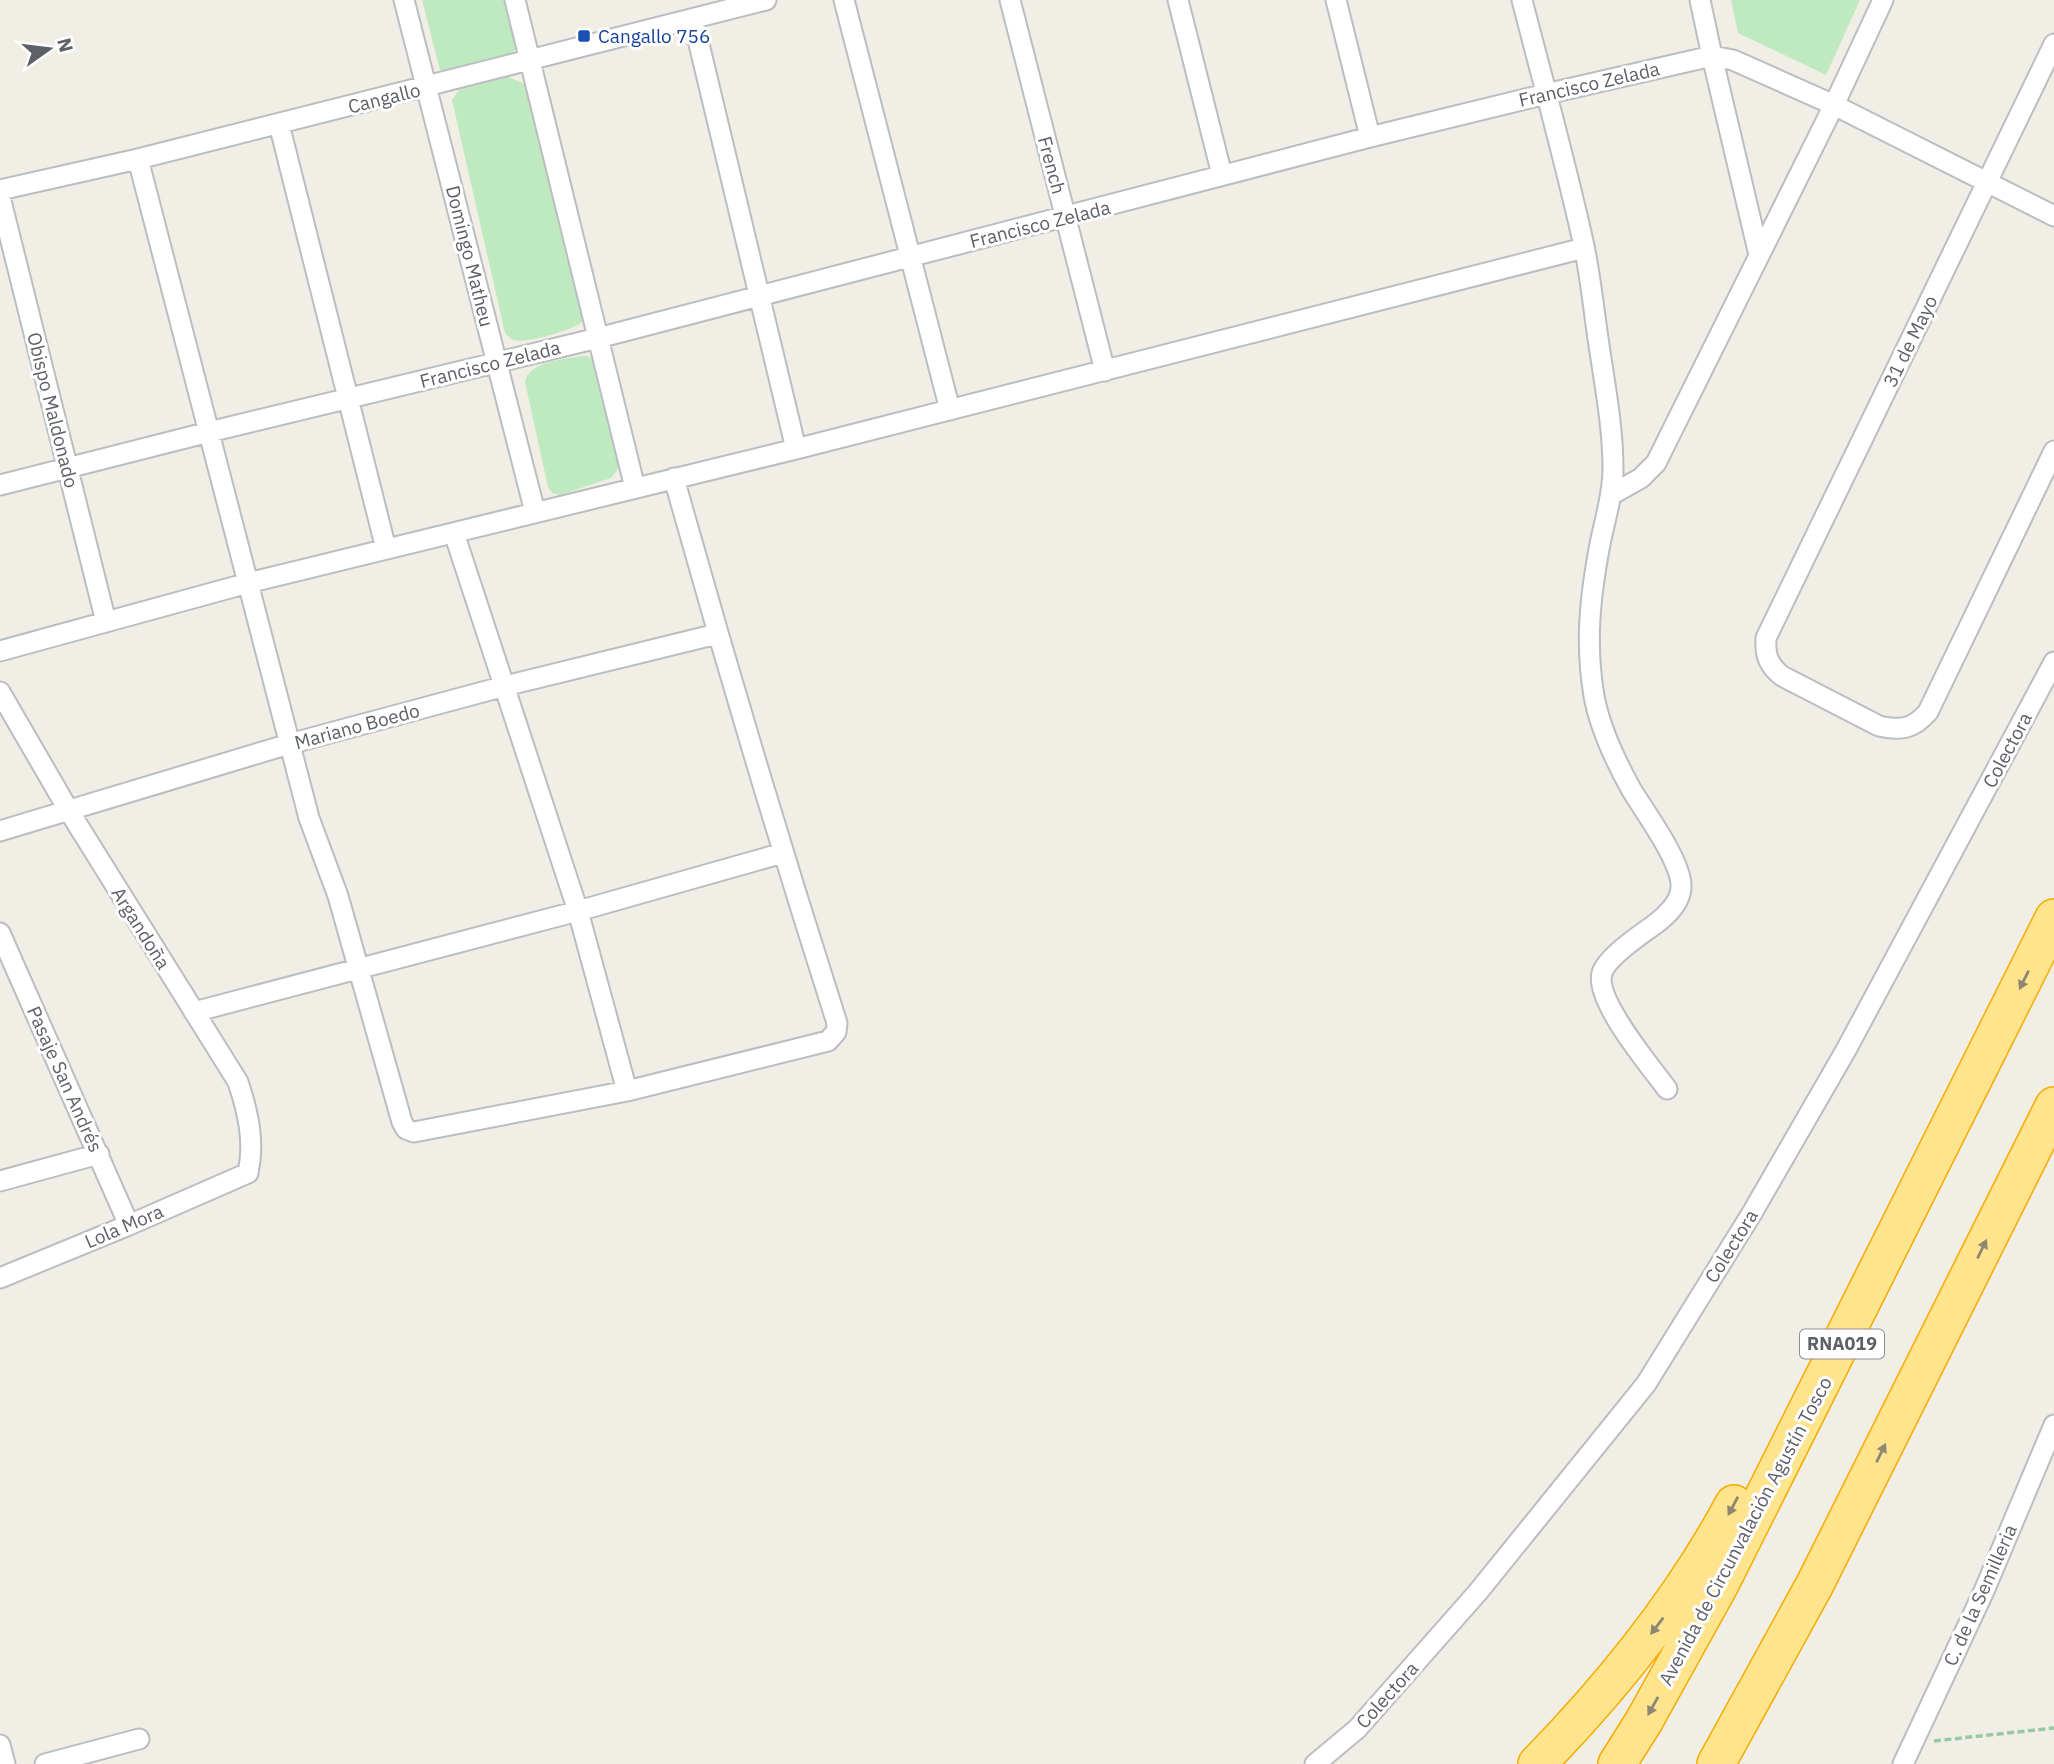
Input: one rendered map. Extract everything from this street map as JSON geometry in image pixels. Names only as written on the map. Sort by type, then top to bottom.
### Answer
[{"type":"highway","name":"Avenida de Circunvalación Agustín Tosco","points":[[1617,1764],[1720,1584],[2054,918]]},
{"type":"highway","points":[[1716,1764],[1787,1638],[1851,1514],[2054,1105]]},
{"type":"highway","points":[[1537,1764],[1600,1698],[1634,1657],[1697,1570],[1765,1446],[1861,1256],[1938,1150]]},
{"type":"highway","points":[[1744,1764],[1798,1664],[1851,1514]]},
{"type":"street","name":"Domingo Matheu","points":[[404,0],[536,512]]},
{"type":"street","points":[[515,0],[635,488]]},
{"type":"street","name":"Cangallo","points":[[0,191],[279,124],[766,0]]},
{"type":"street","points":[[844,0],[950,411]]},
{"type":"street","name":"French","points":[[1010,0],[1105,370]]},
{"type":"street","points":[[1178,0],[1222,175]]},
{"type":"street","points":[[1336,0],[1370,137]]},
{"type":"street","points":[[1522,0],[1584,248],[1609,424],[1613,467],[1611,495],[1589,613],[1589,670],[1597,714],[1613,754],[1664,842],[1677,870],[1681,888],[1676,903],[1664,918],[1616,954],[1602,973],[1603,990],[1614,1016],[1667,1089]]},
{"type":"street","points":[[1700,0],[1759,255]]},
{"type":"street","points":[[1611,495],[1641,478],[1656,463],[1834,105],[1883,0]]},
{"type":"street","points":[[693,19],[796,449]]},
{"type":"street","name":"31 de Mayo","points":[[2054,44],[1766,638],[1765,654],[1772,669],[1879,726],[1908,728],[1919,723],[1928,712],[2054,451]]},
{"type":"street","name":"Francisco Zelada","points":[[0,485],[598,338],[1370,137],[1546,93],[1712,56],[1733,60],[1834,105],[2054,216]]},
{"type":"street","points":[[279,124],[386,549]]},
{"type":"street","points":[[138,159],[309,818],[338,896],[402,1122],[407,1129],[414,1132],[626,1091],[828,1041],[836,1032],[837,1023],[717,634],[674,478]]},
{"type":"street","name":"Obispo Maldonado","points":[[0,197],[106,622]]},
{"type":"street","points":[[0,651],[248,583],[950,411],[1584,248]]},
{"type":"street","points":[[454,533],[578,911],[626,1091]]},
{"type":"street","name":"Mariano Boedo","points":[[0,831],[289,744],[505,686],[717,634]]},
{"type":"street","name":"Colectora","points":[[1315,1764],[1357,1729],[1478,1592],[1646,1384],[1752,1213],[1846,1050],[2054,662]]},
{"type":"street","name":"Argandoña","points":[[0,692],[69,811],[238,1083],[248,1111],[252,1156],[248,1172]]},
{"type":"street","points":[[194,1012],[578,911],[783,853]]},
{"type":"street","name":"Pasaje San Andrés","points":[[0,933],[129,1225]]},
{"type":"street","points":[[0,1181],[99,1154]]},
{"type":"street","name":"Lola Mora","points":[[0,1278],[248,1172]]},
{"type":"street","name":"C. de la Semilleria","points":[[1902,1764],[1984,1591],[2054,1425]]},
{"type":"street","points":[[45,1764],[139,1739]]},
{"type":"street","points":[[0,1745],[5,1764]]},
{"type":"path","points":[[1912,1744],[2054,1728]]},
{"type":"green space","points":[[422,0],[509,0],[518,29],[516,49],[511,54],[447,72],[440,70]]},
{"type":"green space","points":[[1731,0],[1860,0],[1826,75],[1738,33]]},
{"type":"green space","points":[[508,77],[523,83],[530,94],[584,312],[582,322],[569,329],[520,341],[513,340],[505,333],[452,100],[459,90]]},
{"type":"green space","points":[[588,356],[597,364],[621,457],[619,468],[611,478],[560,495],[552,493],[548,487],[525,382],[528,375],[540,366]]},
{"type":"place","name":"Cangallo 756","points":[[584,36]]}]
